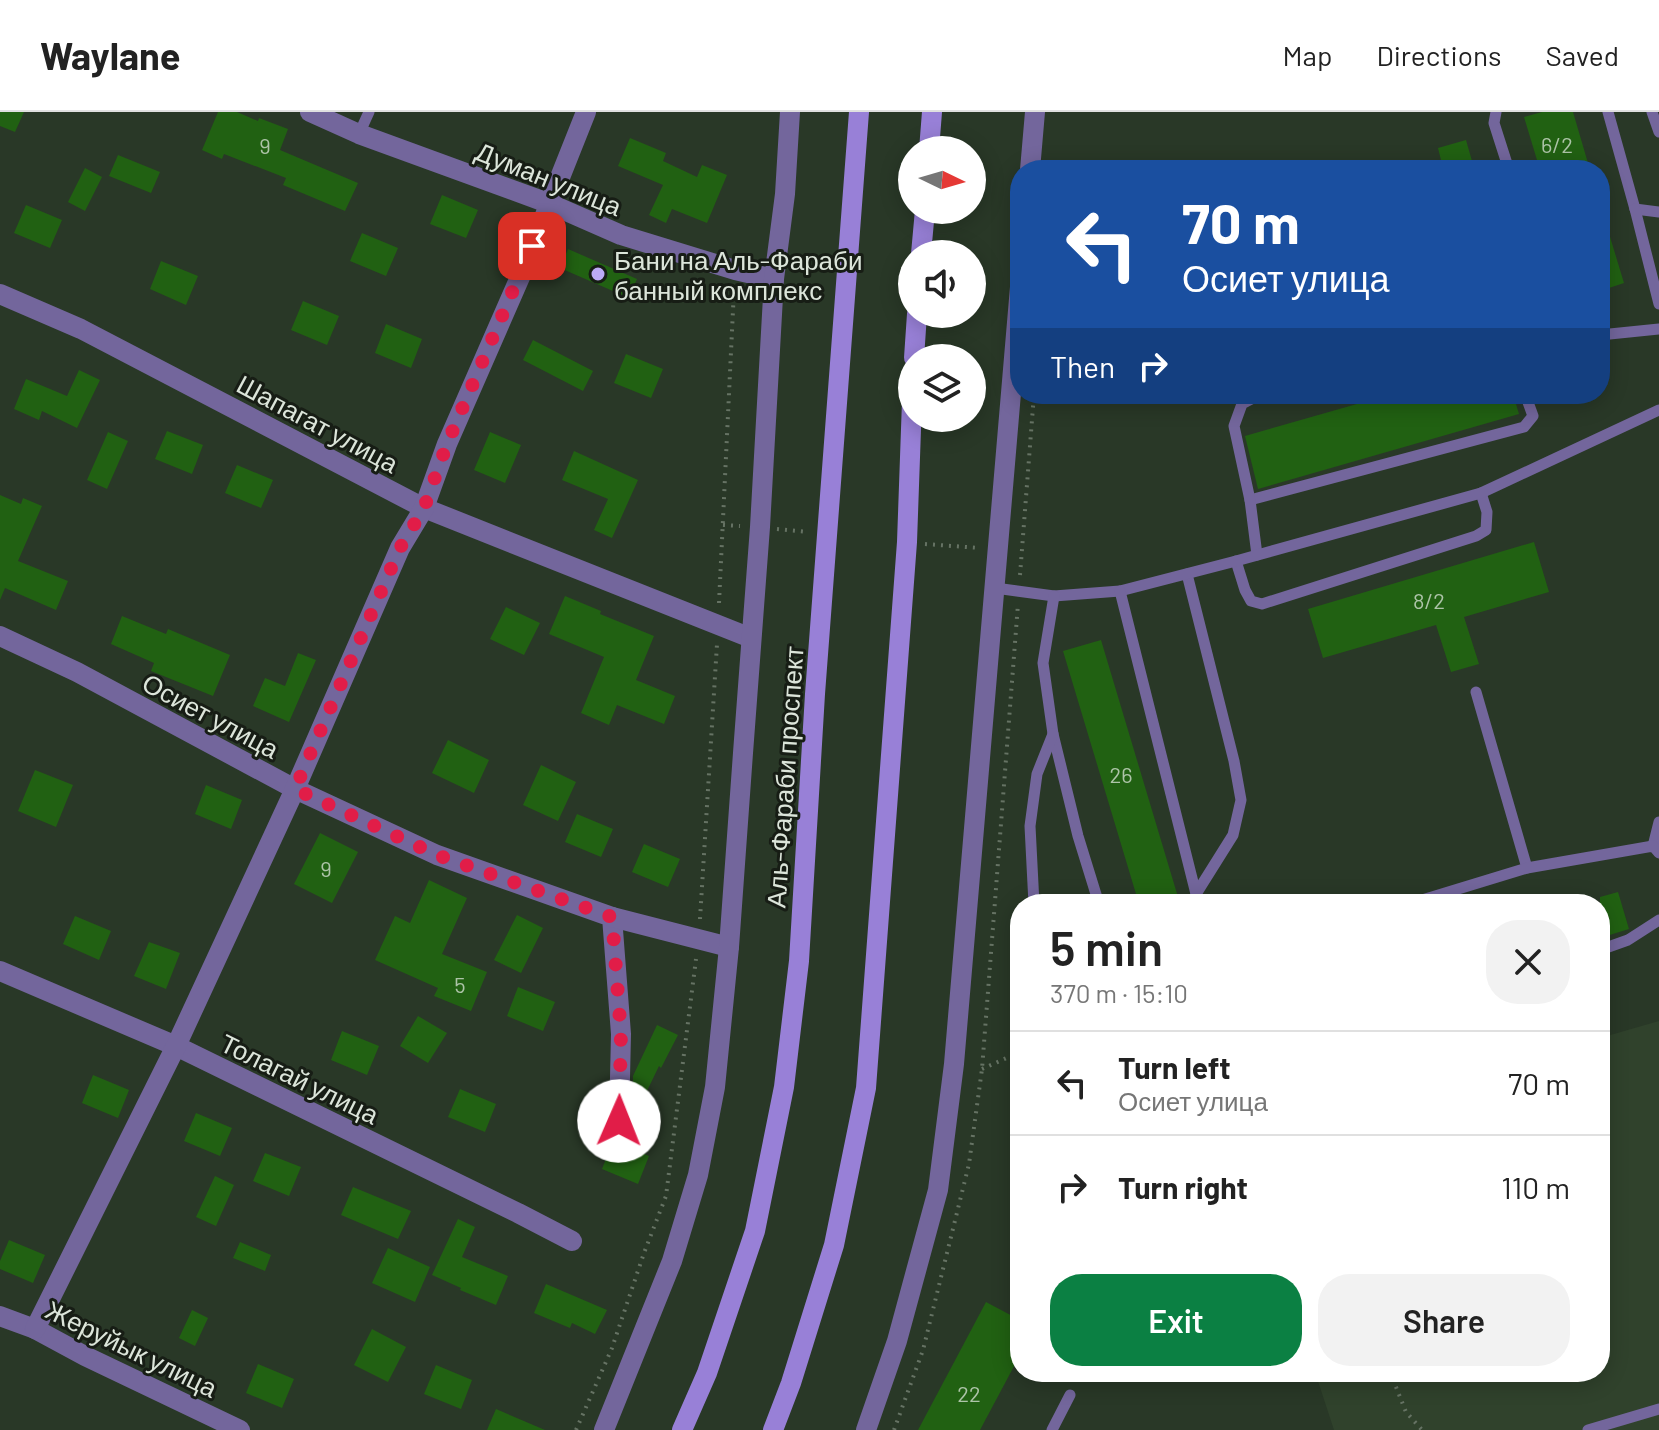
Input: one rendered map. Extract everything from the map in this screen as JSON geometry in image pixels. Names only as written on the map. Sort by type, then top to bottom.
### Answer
[{"type":"street","name":"Думан улица","points":[[310,112],[359,134],[548,203],[621,235],[774,279]]},
{"type":"street","points":[[35,1329],[176,1046],[295,789],[394,561],[424,508],[447,444],[524,268],[586,112]]},
{"type":"street","points":[[604,1430],[672,1261],[698,1175],[715,1087],[729,947],[774,279],[785,194],[790,112]]},
{"type":"street","name":"Аль-Фараби проспект","points":[[682,1430],[707,1373],[755,1231],[784,1087],[799,961],[818,650],[859,112]]},
{"type":"street","points":[[930,136],[932,112]]},
{"type":"street","points":[[1031,160],[1035,112]]},
{"type":"street","name":"Шапагат улица","points":[[0,294],[81,329],[424,508],[751,638]]},
{"type":"street","points":[[866,1430],[897,1341],[938,1190],[954,1064],[1010,404]]},
{"type":"street","points":[[773,1430],[834,1245],[866,1088],[907,542],[911,432]]},
{"type":"street","name":"Осиет улица","points":[[0,636],[77,672],[295,789],[437,855],[612,917],[729,947]]},
{"type":"street","points":[[612,917],[621,1034],[619,1121]]},
{"type":"street","name":"Толагай улица","points":[[0,971],[176,1046],[572,1241]]},
{"type":"street","name":"Жеруйык улица","points":[[0,1316],[35,1329],[240,1430]]},
{"type":"lane","points":[[359,134],[369,112]]},
{"type":"lane","points":[[1496,112],[1494,123],[1506,160]]},
{"type":"lane","points":[[1608,112],[1659,304]]},
{"type":"lane","points":[[1652,112],[1659,132]]},
{"type":"lane","points":[[1635,209],[1659,212]]},
{"type":"lane","points":[[1610,334],[1659,329]]},
{"type":"lane","points":[[1242,404],[1234,426],[1250,500],[1257,555]]},
{"type":"lane","points":[[1250,500],[1524,427],[1533,416],[1529,404]]},
{"type":"lane","points":[[995,588],[1054,596],[1120,591],[1236,561],[1481,493],[1659,410]]},
{"type":"lane","points":[[1236,561],[1251,601],[1262,604],[1476,536],[1486,530],[1487,512],[1481,493]]},
{"type":"lane","points":[[1187,574],[1241,800],[1233,835],[1198,894]]},
{"type":"lane","points":[[1120,591],[1194,894]]},
{"type":"lane","points":[[1054,596],[1043,663],[1053,734],[1096,894]]},
{"type":"lane","points":[[1476,692],[1527,868]]},
{"type":"lane","points":[[1033,894],[1030,826],[1037,774],[1053,734]]},
{"type":"lane","points":[[1442,894],[1527,868],[1656,849],[1659,822]]},
{"type":"lane","points":[[1610,946],[1628,940],[1659,920]]},
{"type":"lane","points":[[1052,1430],[1070,1395]]},
{"type":"lane","points":[[1588,1430],[1659,1409]]},
{"type":"path","points":[[576,1430],[612,1348],[666,1196],[698,939],[718,624],[735,270]]},
{"type":"path","points":[[907,542],[1022,550]]},
{"type":"path","points":[[982,1069],[1010,1056]]},
{"type":"path","points":[[1394,1382],[1406,1412],[1422,1430]]},
{"type":"shaded area","points":[[1659,1021],[1659,1430],[1334,1430],[1318,1382],[1610,1382],[1610,1035]]},
{"type":"building","points":[[0,112],[24,112],[15,132],[0,126]]},
{"type":"building","points":[[218,112],[237,112],[288,129],[280,150],[358,183],[345,211],[283,185],[286,178],[224,154],[222,159],[202,150]]},
{"type":"building","points":[[1542,112],[1573,112],[1587,160],[1537,160],[1524,117]]},
{"type":"building","points":[[630,138],[666,153],[663,161],[697,177],[702,165],[727,175],[707,223],[672,209],[666,223],[649,215],[663,185],[618,166]]},
{"type":"building","points":[[1466,140],[1472,160],[1441,160],[1438,148]]},
{"type":"building","points":[[118,155],[160,172],[151,193],[109,176]]},
{"type":"building","points":[[85,168],[102,177],[85,211],[68,202]]},
{"type":"building","points":[[442,195],[478,210],[466,238],[430,224]]},
{"type":"building","points":[[26,205],[62,220],[50,248],[14,233]]},
{"type":"building","points":[[362,233],[398,248],[386,276],[350,261]]},
{"type":"building","points":[[1610,237],[1624,283],[1610,288]]},
{"type":"building","name":"Бани на Аль-Фараби банный комплекс","points":[[568,249],[637,279],[629,298],[560,268]]},
{"type":"building","points":[[161,261],[198,276],[186,305],[150,289]]},
{"type":"building","points":[[303,301],[339,316],[327,345],[291,330]]},
{"type":"building","points":[[386,324],[422,339],[411,368],[375,353]]},
{"type":"building","points":[[533,340],[593,371],[583,391],[523,360]]},
{"type":"building","points":[[626,354],[663,369],[651,398],[614,383]]},
{"type":"building","points":[[79,370],[100,380],[77,428],[42,411],[39,420],[14,409],[26,379],[67,396]]},
{"type":"building","points":[[1357,404],[1516,404],[1519,414],[1258,489],[1245,436]]},
{"type":"building","points":[[167,431],[203,445],[192,474],[155,459]]},
{"type":"building","points":[[108,432],[128,441],[107,489],[87,480]]},
{"type":"building","points":[[490,432],[521,445],[505,483],[474,470]]},
{"type":"building","points":[[574,451],[638,480],[612,538],[594,530],[608,499],[562,480]]},
{"type":"building","points":[[237,465],[273,480],[261,508],[225,493]]},
{"type":"building","points":[[0,495],[21,504],[23,498],[42,506],[18,561],[68,581],[56,610],[5,588],[0,600]]},
{"type":"building","points":[[1534,542],[1549,592],[1464,617],[1479,664],[1451,672],[1436,625],[1323,658],[1308,609]]},
{"type":"building","points":[[565,596],[654,636],[636,680],[675,696],[664,724],[617,705],[609,725],[581,713],[604,657],[549,634]]},
{"type":"building","points":[[506,607],[540,623],[524,655],[490,639]]},
{"type":"building","points":[[122,616],[166,634],[168,629],[230,655],[213,696],[151,671],[154,663],[111,644]]},
{"type":"building","points":[[1101,640],[1177,894],[1136,894],[1063,651]]},
{"type":"building","points":[[298,653],[316,660],[289,722],[253,706],[265,678],[285,686]]},
{"type":"building","points":[[448,740],[489,760],[474,793],[432,773]]},
{"type":"building","points":[[541,765],[576,782],[558,821],[523,805]]},
{"type":"building","points":[[35,770],[73,785],[56,827],[18,811]]},
{"type":"building","points":[[206,785],[242,800],[231,829],[195,814]]},
{"type":"building","points":[[577,814],[613,829],[601,857],[565,842]]},
{"type":"building","points":[[320,833],[358,852],[332,903],[294,884]]},
{"type":"building","points":[[644,844],[680,859],[668,887],[632,872]]},
{"type":"building","points":[[429,880],[467,898],[442,954],[487,972],[471,1011],[434,996],[438,988],[375,960],[395,916],[410,923]]},
{"type":"building","points":[[1618,892],[1629,929],[1610,935],[1610,894]]},
{"type":"building","points":[[517,915],[543,928],[521,973],[494,960]]},
{"type":"building","points":[[75,916],[111,931],[99,960],[63,944]]},
{"type":"building","points":[[149,942],[180,953],[166,989],[134,976]]},
{"type":"building","points":[[518,987],[555,1002],[543,1031],[507,1016]]},
{"type":"building","points":[[418,1016],[447,1033],[428,1063],[400,1046]]},
{"type":"building","points":[[657,1025],[678,1035],[646,1093],[633,1087],[633,1076]]},
{"type":"building","points":[[342,1031],[379,1046],[367,1075],[331,1060]]},
{"type":"building","points":[[93,1075],[129,1090],[118,1118],[82,1103]]},
{"type":"building","points":[[460,1089],[496,1104],[485,1132],[448,1117]]},
{"type":"building","points":[[196,1113],[232,1128],[220,1156],[184,1141]]},
{"type":"building","points":[[613,1141],[649,1156],[638,1184],[602,1169]]},
{"type":"building","points":[[265,1153],[301,1167],[289,1196],[253,1181]]},
{"type":"building","points":[[215,1176],[234,1185],[216,1226],[196,1217]]},
{"type":"building","points":[[353,1187],[411,1211],[398,1239],[341,1215]]},
{"type":"building","points":[[458,1219],[475,1227],[462,1257],[508,1276],[496,1305],[432,1275]]},
{"type":"building","points":[[9,1240],[45,1255],[33,1283],[0,1269]]},
{"type":"building","points":[[240,1242],[271,1255],[265,1271],[233,1258]]},
{"type":"building","points":[[388,1248],[430,1267],[415,1302],[372,1283]]},
{"type":"building","points":[[546,1284],[607,1310],[595,1334],[572,1323],[570,1328],[534,1313]]},
{"type":"building","points":[[986,1302],[1010,1315],[1010,1374],[980,1430],[918,1430]]},
{"type":"building","points":[[192,1310],[208,1318],[195,1346],[179,1338]]},
{"type":"building","points":[[372,1329],[406,1347],[388,1382],[354,1365]]},
{"type":"building","points":[[258,1364],[294,1379],[282,1408],[246,1393]]},
{"type":"building","points":[[436,1365],[472,1380],[461,1409],[424,1394]]},
{"type":"building","points":[[496,1409],[545,1430],[487,1430]]},
{"type":"place","name":"Бани на Аль-Фараби банный комплекс","points":[[598,274]]},
{"type":"route","points":[[532,246],[447,444],[424,508],[400,548],[295,789],[437,855],[612,917],[621,1034],[619,1121]]}]
